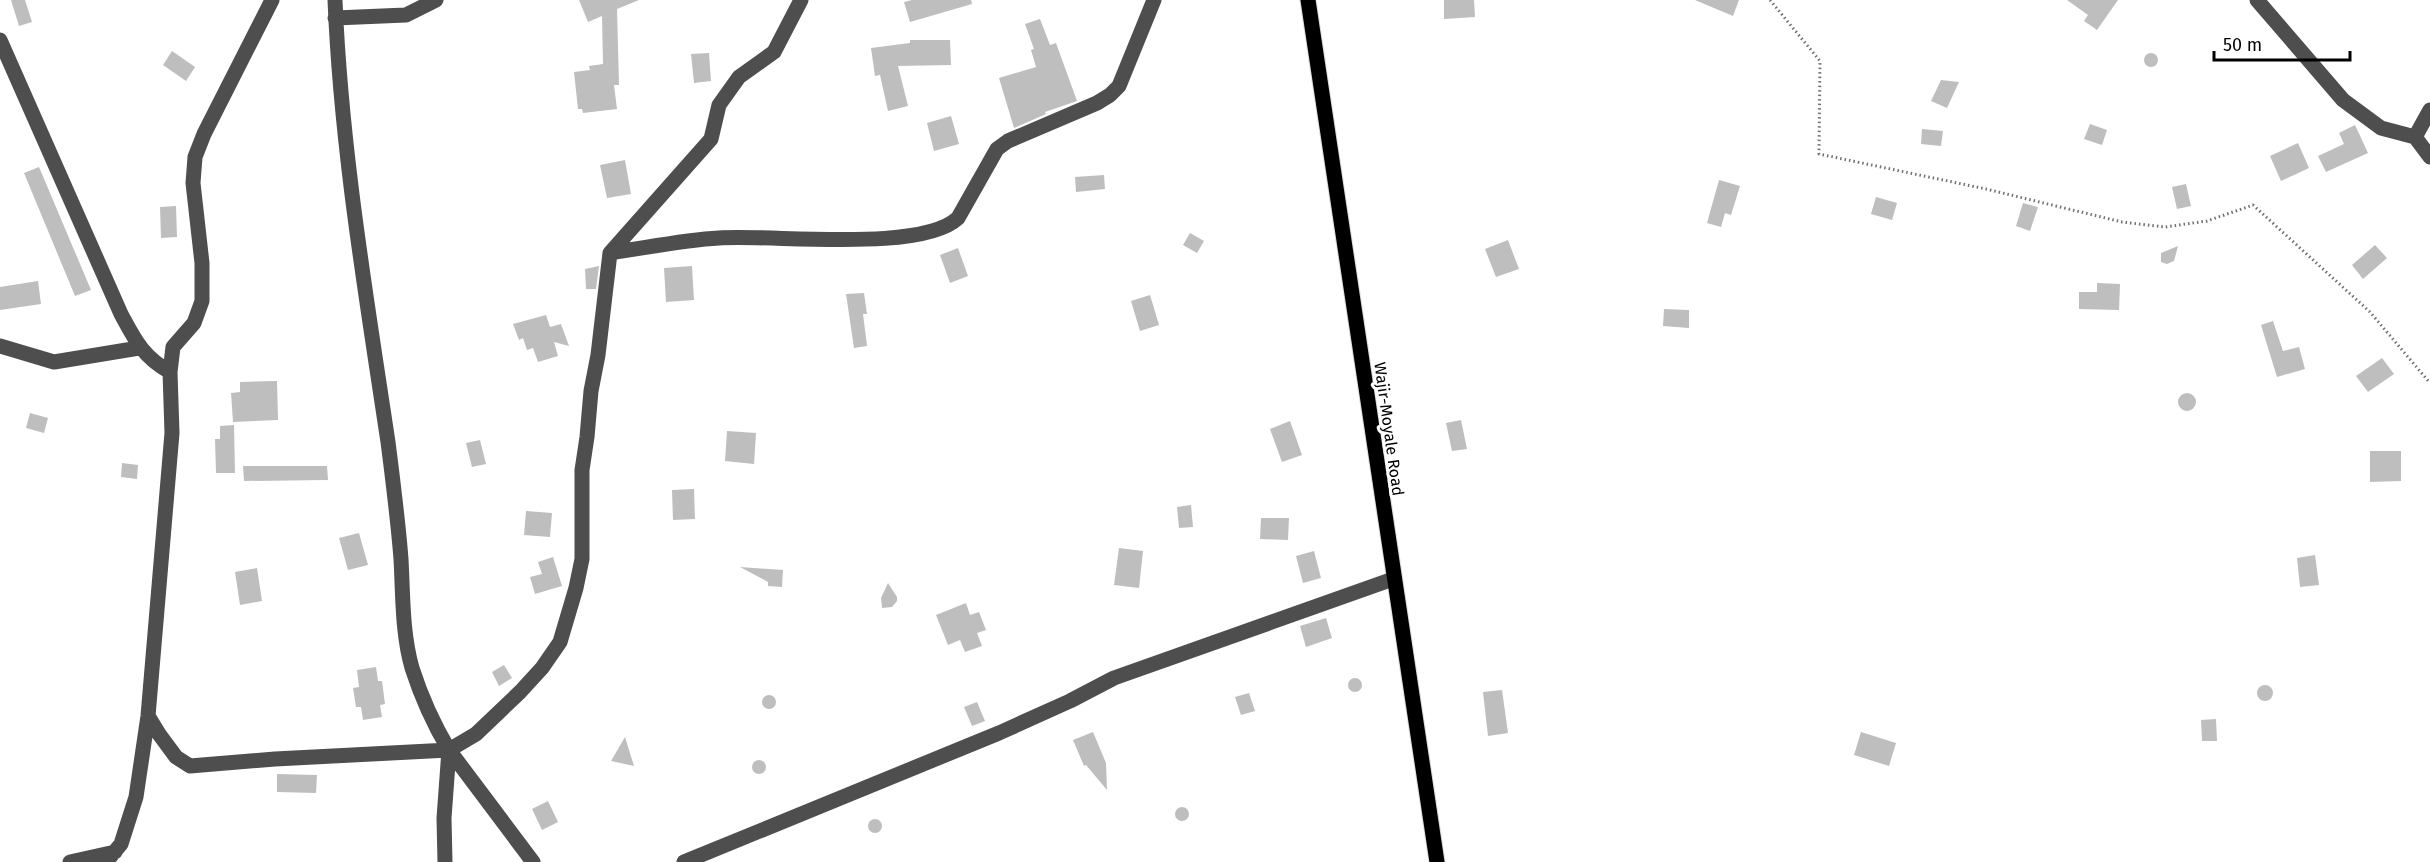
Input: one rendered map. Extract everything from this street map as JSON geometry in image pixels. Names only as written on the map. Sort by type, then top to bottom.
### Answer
[{"type":"main road","name":"Wajir-Moyale Road","points":[[1308,0],[1437,862]]},
{"type":"street","points":[[70,862],[111,857],[121,844],[136,798],[148,716],[172,432],[170,372],[173,347],[194,323],[202,301],[202,263],[193,183],[195,157],[204,134],[272,0]]},
{"type":"street","points":[[335,0],[350,173],[400,542],[406,640],[412,668],[439,733],[449,750],[533,862]]},
{"type":"street","points":[[335,18],[406,15],[436,0]]},
{"type":"street","points":[[148,716],[176,757],[190,766],[449,750],[476,734],[520,692],[560,642],[582,559],[582,470],[610,253],[711,139],[719,105],[739,77],[774,52],[801,0]]},
{"type":"street","points":[[610,253],[719,237],[873,239],[938,231],[949,226],[958,218],[998,149],[1008,141],[1097,103],[1119,86],[1154,0]]},
{"type":"street","points":[[2257,0],[2343,100],[2381,128],[2415,137],[2430,157]]},
{"type":"street","points":[[0,40],[89,244],[139,348],[158,366],[170,372]]},
{"type":"street","points":[[2415,137],[2430,110]]},
{"type":"street","points":[[0,346],[54,362],[139,348]]},
{"type":"street","points":[[684,862],[999,733],[1114,678],[1393,579]]},
{"type":"street","points":[[445,862],[444,818],[449,750]]},
{"type":"path","points":[[1770,0],[1821,61],[1819,154],[2133,223],[2165,227],[2207,221],[2253,205],[2370,312],[2430,382]]},
{"type":"building","points":[[11,0],[25,0],[32,22],[19,26]]},
{"type":"building","points":[[579,0],[639,0],[617,9],[619,85],[614,85],[617,109],[583,113],[582,109],[578,109],[574,72],[590,70],[589,66],[603,64],[602,16],[588,22]]},
{"type":"building","points":[[971,0],[972,4],[910,22],[904,2]]},
{"type":"building","points":[[1444,0],[1474,0],[1475,17],[1444,19]]},
{"type":"building","points":[[1695,0],[1739,0],[1733,16]]},
{"type":"building","points":[[2067,0],[2118,0],[2097,30],[2084,21],[2088,15]]},
{"type":"building","points":[[1040,19],[1050,45],[1056,43],[1077,101],[1045,112],[1046,114],[1014,128],[999,78],[1036,67],[1031,50],[1034,49],[1025,24]]},
{"type":"building","points":[[910,40],[950,40],[951,65],[898,66],[908,106],[888,111],[880,75],[875,76],[871,48],[910,43]]},
{"type":"building","points":[[172,51],[195,67],[186,81],[163,65]]},
{"type":"building","points":[[709,53],[711,81],[694,83],[691,54]]},
{"type":"building","points":[[2148,53],[2154,53],[2158,60],[2154,67],[2148,67],[2144,63],[2144,57]]},
{"type":"building","points":[[1941,80],[1959,82],[1947,108],[1931,101]]},
{"type":"building","points":[[951,116],[959,144],[934,151],[927,123]]},
{"type":"building","points":[[2090,124],[2107,130],[2102,145],[2084,139]]},
{"type":"building","points":[[2355,125],[2368,153],[2326,172],[2318,156],[2344,144],[2339,133]]},
{"type":"building","points":[[1922,129],[1943,131],[1941,146],[1921,144]]},
{"type":"building","points":[[2298,143],[2309,168],[2281,181],[2270,156]]},
{"type":"building","points":[[625,160],[631,194],[607,198],[600,165]]},
{"type":"building","points":[[39,167],[91,290],[75,296],[24,173]]},
{"type":"building","points":[[1104,175],[1105,189],[1076,192],[1075,177]]},
{"type":"building","points":[[1719,180],[1740,186],[1731,215],[1725,213],[1721,227],[1707,223]]},
{"type":"building","points":[[2186,184],[2191,206],[2177,209],[2172,187]]},
{"type":"building","points":[[1876,197],[1897,203],[1892,220],[1871,214]]},
{"type":"building","points":[[2023,203],[2038,207],[2030,231],[2016,226]]},
{"type":"building","points":[[176,206],[177,237],[161,238],[160,207]]},
{"type":"building","points":[[1190,233],[1204,241],[1197,253],[1183,245]]},
{"type":"building","points":[[1508,240],[1519,269],[1496,277],[1485,249]]},
{"type":"building","points":[[2375,245],[2387,258],[2363,279],[2352,265]]},
{"type":"building","points":[[2178,246],[2174,261],[2167,264],[2161,262],[2161,253]]},
{"type":"building","points":[[958,248],[968,276],[950,283],[940,255]]},
{"type":"building","points":[[599,266],[596,289],[586,289],[585,269]]},
{"type":"building","points":[[692,266],[694,300],[666,302],[664,268]]},
{"type":"building","points":[[38,281],[41,304],[0,310],[0,287]]},
{"type":"building","points":[[2097,283],[2120,284],[2119,310],[2079,309],[2079,292],[2097,292]]},
{"type":"building","points":[[864,293],[867,314],[863,314],[867,346],[854,348],[846,294]]},
{"type":"building","points":[[1150,295],[1159,325],[1140,331],[1131,301]]},
{"type":"building","points":[[1664,309],[1689,310],[1689,328],[1663,326]]},
{"type":"building","points":[[546,315],[550,327],[561,324],[569,346],[554,342],[558,356],[538,362],[533,348],[527,350],[523,338],[519,340],[513,324]]},
{"type":"building","points":[[2273,321],[2283,351],[2299,347],[2305,369],[2277,377],[2261,325]]},
{"type":"building","points":[[2382,358],[2394,374],[2368,392],[2356,376]]},
{"type":"building","points":[[277,381],[278,420],[233,422],[231,393],[240,392],[240,382]]},
{"type":"building","points":[[2187,393],[2193,396],[2196,402],[2193,408],[2187,411],[2181,408],[2178,402],[2181,396]]},
{"type":"building","points":[[30,413],[48,418],[44,433],[26,428]]},
{"type":"building","points":[[1461,420],[1467,449],[1452,451],[1446,423]]},
{"type":"building","points":[[1290,421],[1302,455],[1282,462],[1270,429]]},
{"type":"building","points":[[234,425],[235,473],[216,473],[215,439],[220,439],[220,426]]},
{"type":"building","points":[[727,431],[756,433],[754,464],[725,461]]},
{"type":"building","points":[[480,440],[486,464],[472,467],[466,443]]},
{"type":"building","points":[[2370,451],[2401,451],[2401,481],[2370,482]]},
{"type":"building","points":[[122,463],[138,465],[137,479],[121,477]]},
{"type":"building","points":[[243,466],[327,466],[328,480],[244,481]]},
{"type":"building","points":[[694,489],[695,519],[673,520],[672,490]]},
{"type":"building","points":[[1191,505],[1193,527],[1179,528],[1177,507]]},
{"type":"building","points":[[526,511],[552,513],[550,537],[524,535]]},
{"type":"building","points":[[1261,518],[1289,518],[1288,540],[1260,539]]},
{"type":"building","points":[[359,533],[368,565],[348,570],[339,538]]},
{"type":"building","points":[[1119,548],[1143,551],[1139,588],[1114,585]]},
{"type":"building","points":[[1314,551],[1321,578],[1303,583],[1296,556]]},
{"type":"building","points":[[2315,555],[2319,585],[2300,587],[2297,558]]},
{"type":"building","points":[[553,557],[562,586],[535,594],[530,577],[542,574],[538,562]]},
{"type":"building","points":[[740,567],[783,570],[782,587],[768,586],[768,582]]},
{"type":"building","points":[[257,568],[262,601],[240,605],[235,572]]},
{"type":"building","points":[[888,583],[897,601],[892,607],[882,608],[881,598]]},
{"type":"building","points":[[966,603],[970,615],[979,612],[986,630],[977,633],[982,646],[965,652],[960,640],[948,645],[936,615]]},
{"type":"building","points":[[1326,618],[1332,638],[1306,647],[1300,626]]},
{"type":"building","points":[[504,665],[512,678],[499,686],[492,672]]},
{"type":"building","points":[[376,667],[378,681],[382,681],[385,704],[380,705],[382,717],[363,720],[361,707],[356,707],[353,688],[359,687],[357,670]]},
{"type":"building","points":[[1352,678],[1358,678],[1362,685],[1358,692],[1352,692],[1348,688],[1348,682]]},
{"type":"building","points":[[2265,685],[2271,687],[2273,693],[2271,699],[2265,701],[2259,699],[2257,693],[2259,687]]},
{"type":"building","points":[[1502,690],[1508,733],[1488,736],[1483,692]]},
{"type":"building","points":[[1249,693],[1255,711],[1241,715],[1235,697]]},
{"type":"building","points":[[766,695],[772,695],[776,702],[772,709],[766,709],[762,705],[762,699]]},
{"type":"building","points":[[977,702],[985,721],[972,726],[964,707]]},
{"type":"building","points":[[2216,719],[2217,741],[2202,741],[2201,720]]},
{"type":"building","points":[[1093,732],[1106,763],[1107,790],[1086,765],[1084,766],[1073,740]]},
{"type":"building","points":[[1861,732],[1896,743],[1889,766],[1854,755]]},
{"type":"building","points":[[625,737],[634,766],[611,761]]},
{"type":"building","points":[[756,760],[762,760],[766,767],[762,774],[756,774],[752,770],[752,764]]},
{"type":"building","points":[[277,774],[317,775],[316,793],[277,792]]},
{"type":"building","points":[[548,801],[558,822],[542,830],[532,809]]},
{"type":"building","points":[[1179,807],[1185,807],[1189,814],[1185,821],[1179,821],[1175,817],[1175,811]]},
{"type":"building","points":[[872,819],[878,819],[882,826],[878,833],[872,833],[868,829],[868,823]]}]
